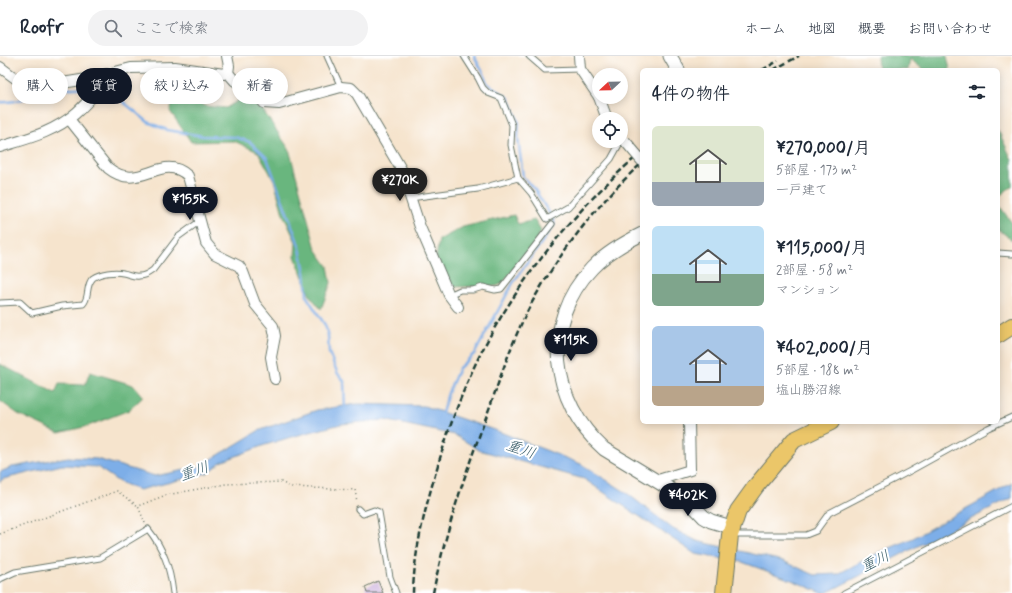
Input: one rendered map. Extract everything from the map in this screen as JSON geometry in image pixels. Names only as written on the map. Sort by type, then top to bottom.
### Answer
[{"type":"main road","points":[[1000,334],[1012,326]]},
{"type":"main road","points":[[724,593],[730,534],[738,511],[756,486],[794,440],[827,424]]},
{"type":"street","points":[[227,56],[229,66],[228,73],[235,81],[249,85],[264,103],[279,104],[341,88],[350,88],[357,94],[401,169],[420,227],[449,296],[458,307]]},
{"type":"street","points":[[579,56],[580,69],[592,87]]},
{"type":"street","points":[[670,56],[677,68]]},
{"type":"street","points":[[0,66],[15,78],[31,84],[44,86],[76,82]]},
{"type":"street","points":[[131,68],[175,67],[217,75],[228,73]]},
{"type":"street","points":[[0,147],[40,134],[69,119],[77,113],[85,104]]},
{"type":"street","points":[[69,119],[108,168],[114,173],[129,178],[136,178],[166,168],[182,170],[188,176],[206,243],[214,254],[238,266],[243,272],[255,304],[273,326],[275,336],[271,357],[275,379]]},
{"type":"street","points":[[628,146],[640,159]]},
{"type":"street","points":[[640,235],[605,256],[581,281],[571,296],[565,311],[558,341],[561,382],[568,400],[584,428],[604,450],[688,500],[704,517],[730,534]]},
{"type":"street","points":[[655,481],[690,470],[689,424]]},
{"type":"lane","points":[[327,56],[341,88]]},
{"type":"lane","points":[[464,56],[478,78],[482,88],[488,93],[501,98],[512,125],[511,145],[518,178],[531,193],[547,219],[568,207],[612,160],[618,148]]},
{"type":"lane","points":[[530,56],[545,70],[580,69]]},
{"type":"lane","points":[[410,198],[478,189],[518,178]]},
{"type":"lane","points":[[0,303],[20,302],[32,313],[62,306],[83,304],[86,302],[92,279],[101,274],[123,273],[139,276],[148,273],[153,270],[178,237],[201,220]]},
{"type":"lane","points":[[449,296],[460,290],[474,290],[483,287],[495,290],[501,289],[552,224]]},
{"type":"lane","points":[[1000,253],[1012,254]]},
{"type":"lane","points":[[1000,422],[1012,417]]},
{"type":"lane","points":[[730,534],[806,535],[816,531],[829,513],[997,424]]},
{"type":"lane","points":[[844,593],[1012,506]]},
{"type":"lane","points":[[358,510],[362,514],[374,510],[379,512],[390,577],[396,593]]},
{"type":"lane","points":[[0,579],[15,572],[100,558],[148,529],[161,546],[165,561],[171,573],[173,593]]},
{"type":"path","points":[[138,506],[166,495],[197,488],[226,484],[280,482],[291,488],[355,490],[358,510]]},
{"type":"path","points":[[0,534],[117,491],[138,506],[148,529]]},
{"type":"green space","points":[[877,56],[947,56],[950,68],[921,68],[910,59],[908,68],[878,68]]},
{"type":"green space","points":[[173,104],[201,104],[205,106],[226,108],[233,104],[254,104],[262,109],[289,149],[316,249],[328,266],[331,283],[321,309],[310,296],[295,256],[296,242],[283,214],[274,180],[258,152],[234,141],[191,142],[170,111]]},
{"type":"green space","points":[[1000,134],[1012,160],[1012,186],[1000,195]]},
{"type":"green space","points":[[1000,207],[1012,223],[1012,240],[1000,231]]},
{"type":"green space","points":[[514,215],[518,224],[535,220],[541,230],[538,238],[503,283],[497,286],[449,287],[436,257],[439,240],[463,227]]},
{"type":"green space","points":[[0,364],[55,393],[59,384],[85,385],[90,372],[133,385],[143,397],[129,410],[88,426],[59,433],[18,414],[0,401]]},
{"type":"water","name":"重川","points":[[357,404],[424,406],[500,432],[581,464],[624,491],[673,529],[697,541],[783,561],[815,575],[838,574],[876,554],[913,538],[1012,483],[1012,498],[826,593],[822,593],[742,562],[695,554],[584,479],[479,450],[455,435],[384,420],[341,424],[291,437],[262,446],[221,462],[207,473],[139,490],[119,482],[97,467],[62,465],[3,479],[0,482],[0,472],[12,467],[68,457],[97,459],[155,476],[199,467],[258,431],[317,410]]},
{"type":"building","points":[[378,581],[383,593],[367,593],[365,587]]},
{"type":"waterway","points":[[441,416],[448,393],[459,368],[475,353],[513,283],[554,225],[554,221],[535,190],[523,177],[518,138],[519,123],[509,98],[487,83],[484,74],[474,56]]},
{"type":"waterway","points":[[0,102],[25,99],[60,89],[76,88]]},
{"type":"waterway","points":[[126,104],[148,122],[167,130],[203,136],[235,137],[250,142],[267,158],[300,248],[305,273],[307,297],[325,325],[328,335],[329,353],[338,374],[344,381],[345,409]]},
{"type":"railway","points":[[777,68],[799,56]]},
{"type":"railway","points":[[766,68],[778,61]]},
{"type":"railway","points":[[413,593],[415,563],[420,533],[435,475],[458,406],[481,352],[499,320],[541,258],[590,201],[640,154]]},
{"type":"railway","points":[[433,593],[443,549],[462,484],[504,367],[525,316],[548,275],[577,234],[609,196],[640,165]]}]
